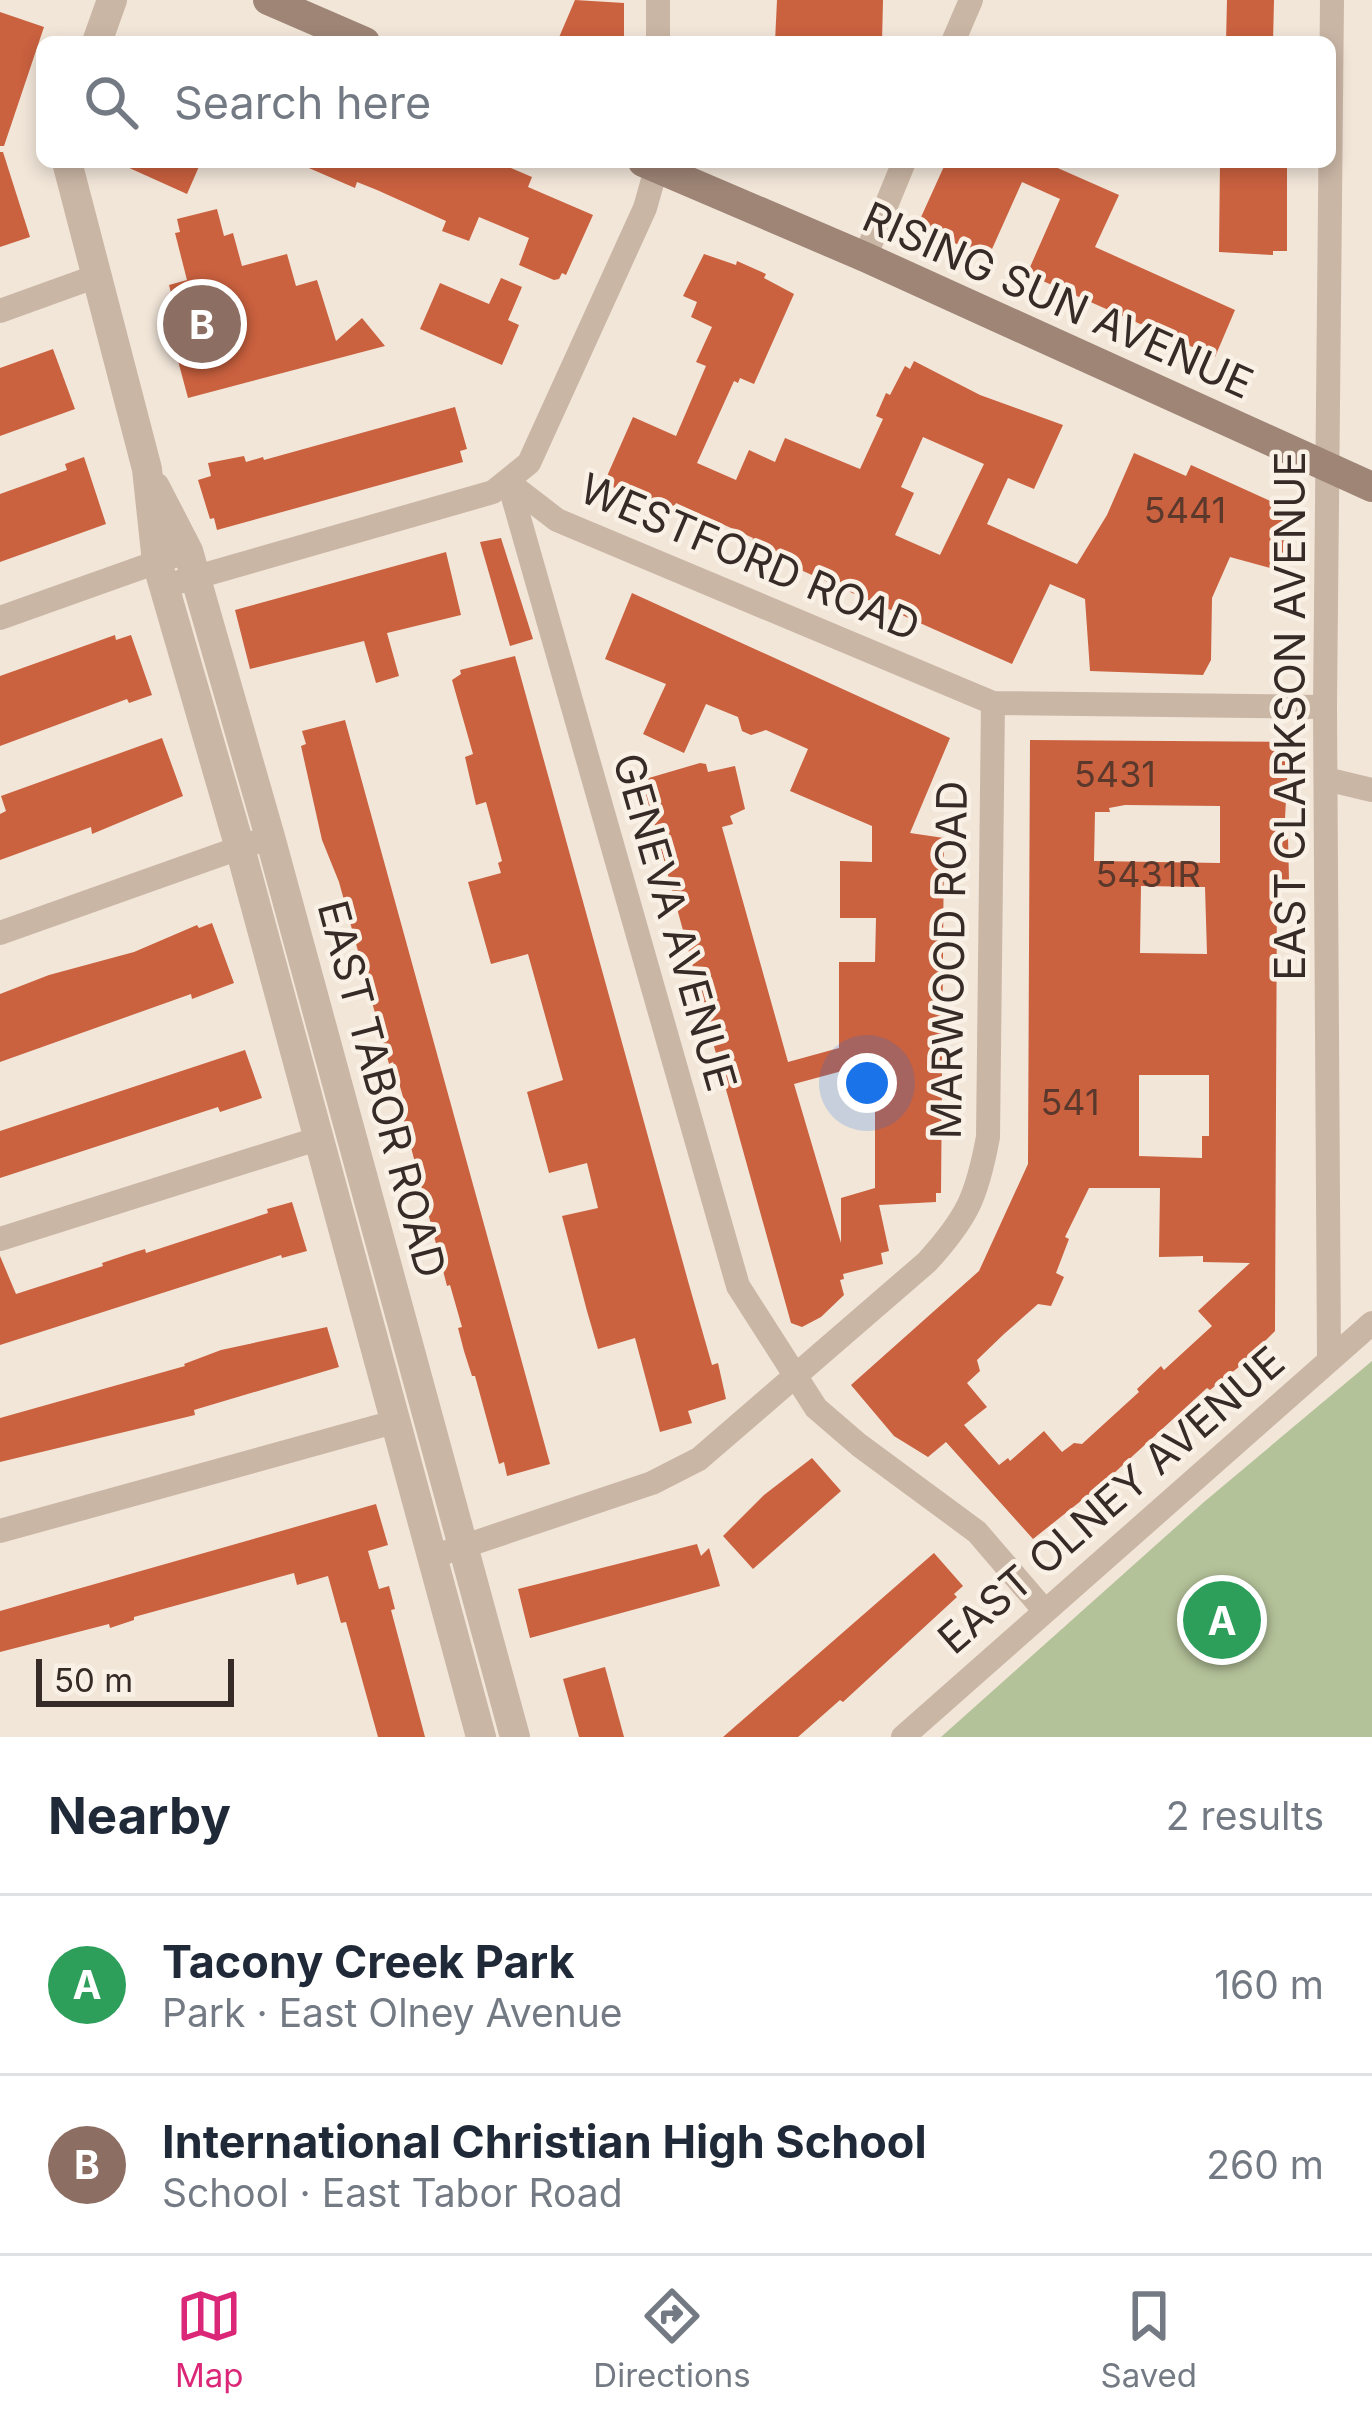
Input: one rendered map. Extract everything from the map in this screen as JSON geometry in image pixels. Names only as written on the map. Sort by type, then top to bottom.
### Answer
[{"type":"main road","points":[[268,0],[351,36]]},
{"type":"main road","name":"RISING SUN AVENUE","points":[[662,168],[1372,487]]},
{"type":"street","points":[[99,36],[112,0]]},
{"type":"street","points":[[658,0],[658,36]]},
{"type":"street","points":[[956,36],[971,0]]},
{"type":"street","name":"EAST CLARKSON AVENUE","points":[[1332,0],[1332,36]]},
{"type":"street","name":"EAST TABOR ROAD","points":[[69,168],[147,469],[161,574],[482,1737]]},
{"type":"street","points":[[0,619],[191,565],[493,492],[509,483],[529,463],[646,208],[652,168]]},
{"type":"street","points":[[865,257],[902,168]]},
{"type":"street","name":"EAST CLARKSON AVENUE","points":[[1329,1360],[1324,707],[1331,168]]},
{"type":"street","points":[[0,311],[97,276]]},
{"type":"street","name":"EAST TABOR ROAD","points":[[147,469],[191,565],[270,837],[515,1737]]},
{"type":"street","name":"WESTFORD ROAD","points":[[509,483],[557,520],[994,703],[1324,707]]},
{"type":"street","name":"GENEVA AVENUE","points":[[509,483],[738,1286],[816,1408],[977,1532],[1044,1610]]},
{"type":"street","name":"MARWOOD ROAD","points":[[432,1557],[668,1475],[699,1459],[927,1262],[958,1228],[979,1187],[988,1136],[994,703]]},
{"type":"street","points":[[1326,779],[1372,790]]},
{"type":"street","points":[[0,934],[270,837]]},
{"type":"street","points":[[0,1239],[320,1138]]},
{"type":"street","name":"EAST OLNEY AVENUE","points":[[903,1737],[1372,1323]]},
{"type":"street","points":[[0,1531],[394,1422]]},
{"type":"green space","points":[[1372,1361],[1372,1737],[941,1737],[1204,1502]]},
{"type":"building","points":[[575,0],[624,3],[624,36],[560,36]]},
{"type":"building","points":[[777,0],[883,0],[882,36],[775,36]]},
{"type":"building","points":[[1227,0],[1274,0],[1273,36],[1226,36]]},
{"type":"building","points":[[0,12],[44,27],[41,36],[36,36],[36,51],[4,146],[0,146]]},
{"type":"building","points":[[0,152],[30,237],[0,247]]},
{"type":"building","points":[[129,168],[198,168],[187,194]]},
{"type":"building","points":[[309,168],[511,168],[532,177],[528,187],[593,215],[566,275],[554,280],[519,265],[529,238],[479,217],[469,241],[442,231],[446,221],[357,182],[355,188]]},
{"type":"building","points":[[943,168],[1058,168],[1119,195],[1095,247],[1235,310],[1215,357],[1027,274],[1060,199],[1022,182],[988,258],[917,226]]},
{"type":"building","points":[[1220,168],[1287,168],[1287,251],[1273,251],[1273,255],[1219,252]]},
{"type":"building","points":[[217,209],[224,236],[233,233],[242,266],[287,254],[296,286],[317,280],[336,341],[362,318],[385,346],[188,398],[173,342],[183,339],[169,285],[187,280],[175,233],[180,232],[177,219]]},
{"type":"building","points":[[704,254],[736,265],[737,261],[794,294],[754,384],[740,378],[734,381],[697,463],[736,480],[749,450],[775,462],[785,438],[860,469],[883,419],[876,416],[886,393],[890,395],[905,366],[910,369],[914,361],[980,395],[1063,425],[1034,489],[1008,478],[987,524],[1077,564],[1107,515],[1134,453],[1186,476],[1191,465],[1297,513],[1277,570],[1230,557],[1212,598],[1211,660],[1203,675],[1090,671],[1085,599],[1050,584],[1012,664],[749,547],[753,538],[676,503],[671,513],[604,483],[633,417],[676,436],[706,366],[696,362],[712,327],[691,317],[697,302],[683,296]],"holes":[[[923,437],[984,464],[940,555],[895,535],[914,493],[901,487]]]},
{"type":"building","points":[[501,278],[522,287],[508,320],[519,325],[502,365],[420,329],[440,283],[489,304]]},
{"type":"building","points":[[53,349],[75,409],[0,436],[0,368]]},
{"type":"building","points":[[455,407],[467,449],[460,451],[463,462],[217,530],[214,518],[210,519],[198,480],[211,476],[208,463],[244,456],[246,462],[264,460]]},
{"type":"building","points":[[84,457],[106,524],[0,562],[0,494],[67,470],[65,464]]},
{"type":"building","points":[[501,538],[533,639],[510,646],[480,542]]},
{"type":"building","points":[[446,552],[461,615],[387,633],[399,676],[376,683],[364,641],[250,669],[235,610]]},
{"type":"building","points":[[632,593],[950,738],[910,833],[944,838],[941,1193],[936,1193],[936,1202],[879,1205],[889,1251],[881,1253],[883,1264],[843,1274],[844,1295],[802,1327],[791,1323],[691,976],[693,967],[642,780],[700,763],[706,764],[708,772],[735,766],[745,809],[730,816],[733,824],[722,827],[788,1062],[839,1048],[839,962],[875,962],[876,918],[840,918],[840,861],[872,862],[872,826],[790,791],[808,749],[766,730],[751,735],[742,731],[738,717],[706,704],[684,753],[643,734],[666,684],[605,659]],"holes":[[[842,1071],[842,1100],[875,1099],[875,1188],[841,1198],[841,1243],[794,1084]]]},
{"type":"building","points":[[115,635],[116,640],[131,635],[152,695],[129,703],[127,699],[0,746],[0,676]]},
{"type":"building","points":[[515,656],[688,1281],[726,1399],[688,1411],[692,1423],[660,1432],[635,1338],[598,1349],[587,1311],[562,1216],[598,1208],[587,1163],[549,1173],[527,1092],[563,1080],[528,954],[491,964],[468,882],[501,873],[498,863],[502,861],[486,802],[476,805],[465,757],[473,754],[452,680],[460,670]]},
{"type":"building","points":[[345,720],[550,1464],[507,1476],[504,1462],[499,1464],[464,1351],[458,1328],[462,1327],[400,1105],[405,1104],[393,1062],[389,1064],[339,882],[322,840],[301,746],[306,744],[302,731]]},
{"type":"building","points":[[162,738],[183,796],[92,834],[91,827],[0,860],[0,814],[6,811],[1,796]]},
{"type":"building","points":[[1030,740],[1289,742],[1284,838],[1288,838],[1289,880],[1277,880],[1275,1331],[1262,1344],[1269,1352],[1250,1369],[1245,1362],[1207,1388],[1101,1485],[1033,1539],[946,1442],[928,1457],[894,1436],[851,1385],[979,1271],[1028,1164]],"holes":[[[1220,806],[1220,863],[1094,861],[1095,812],[1110,812],[1109,808]],[[1141,886],[1205,887],[1207,954],[1140,953]],[[1139,1075],[1209,1075],[1209,1136],[1202,1136],[1202,1158],[1139,1156]],[[1089,1188],[1160,1188],[1159,1257],[1203,1256],[1203,1262],[1250,1263],[1198,1311],[1212,1326],[1164,1370],[1161,1366],[1082,1444],[1074,1443],[1062,1452],[1044,1431],[999,1465],[964,1425],[987,1407],[967,1383],[980,1371],[977,1360],[1004,1334],[1038,1304],[1051,1306],[1064,1277],[1056,1273],[1069,1239],[1065,1237]]]},
{"type":"building","points":[[212,923],[234,983],[0,1062],[0,994]]},
{"type":"building","points":[[245,1050],[262,1098],[220,1112],[218,1107],[0,1178],[0,1131]]},
{"type":"building","points":[[292,1202],[307,1251],[281,1255],[0,1345],[0,1256],[16,1294]]},
{"type":"building","points":[[327,1327],[339,1367],[194,1410],[195,1415],[0,1462],[0,1418],[185,1366],[221,1350]]},
{"type":"building","points":[[812,1458],[841,1491],[753,1569],[723,1536],[764,1495]]},
{"type":"building","points":[[376,1504],[388,1545],[368,1551],[379,1589],[389,1586],[395,1609],[391,1610],[425,1737],[378,1737],[328,1576],[297,1585],[294,1573],[134,1617],[110,1628],[109,1624],[0,1652],[0,1611]]},
{"type":"building","points":[[697,1544],[701,1556],[709,1548],[720,1586],[530,1638],[518,1589]]},
{"type":"building","points":[[934,1553],[963,1586],[954,1594],[957,1597],[843,1702],[798,1737],[723,1737]]},
{"type":"building","points":[[605,1667],[624,1737],[579,1737],[563,1679]]},
{"type":"place","name":"International Christian High School","points":[[202,324]]},
{"type":"place","name":"Tacony Creek Park","points":[[1222,1620]]}]
